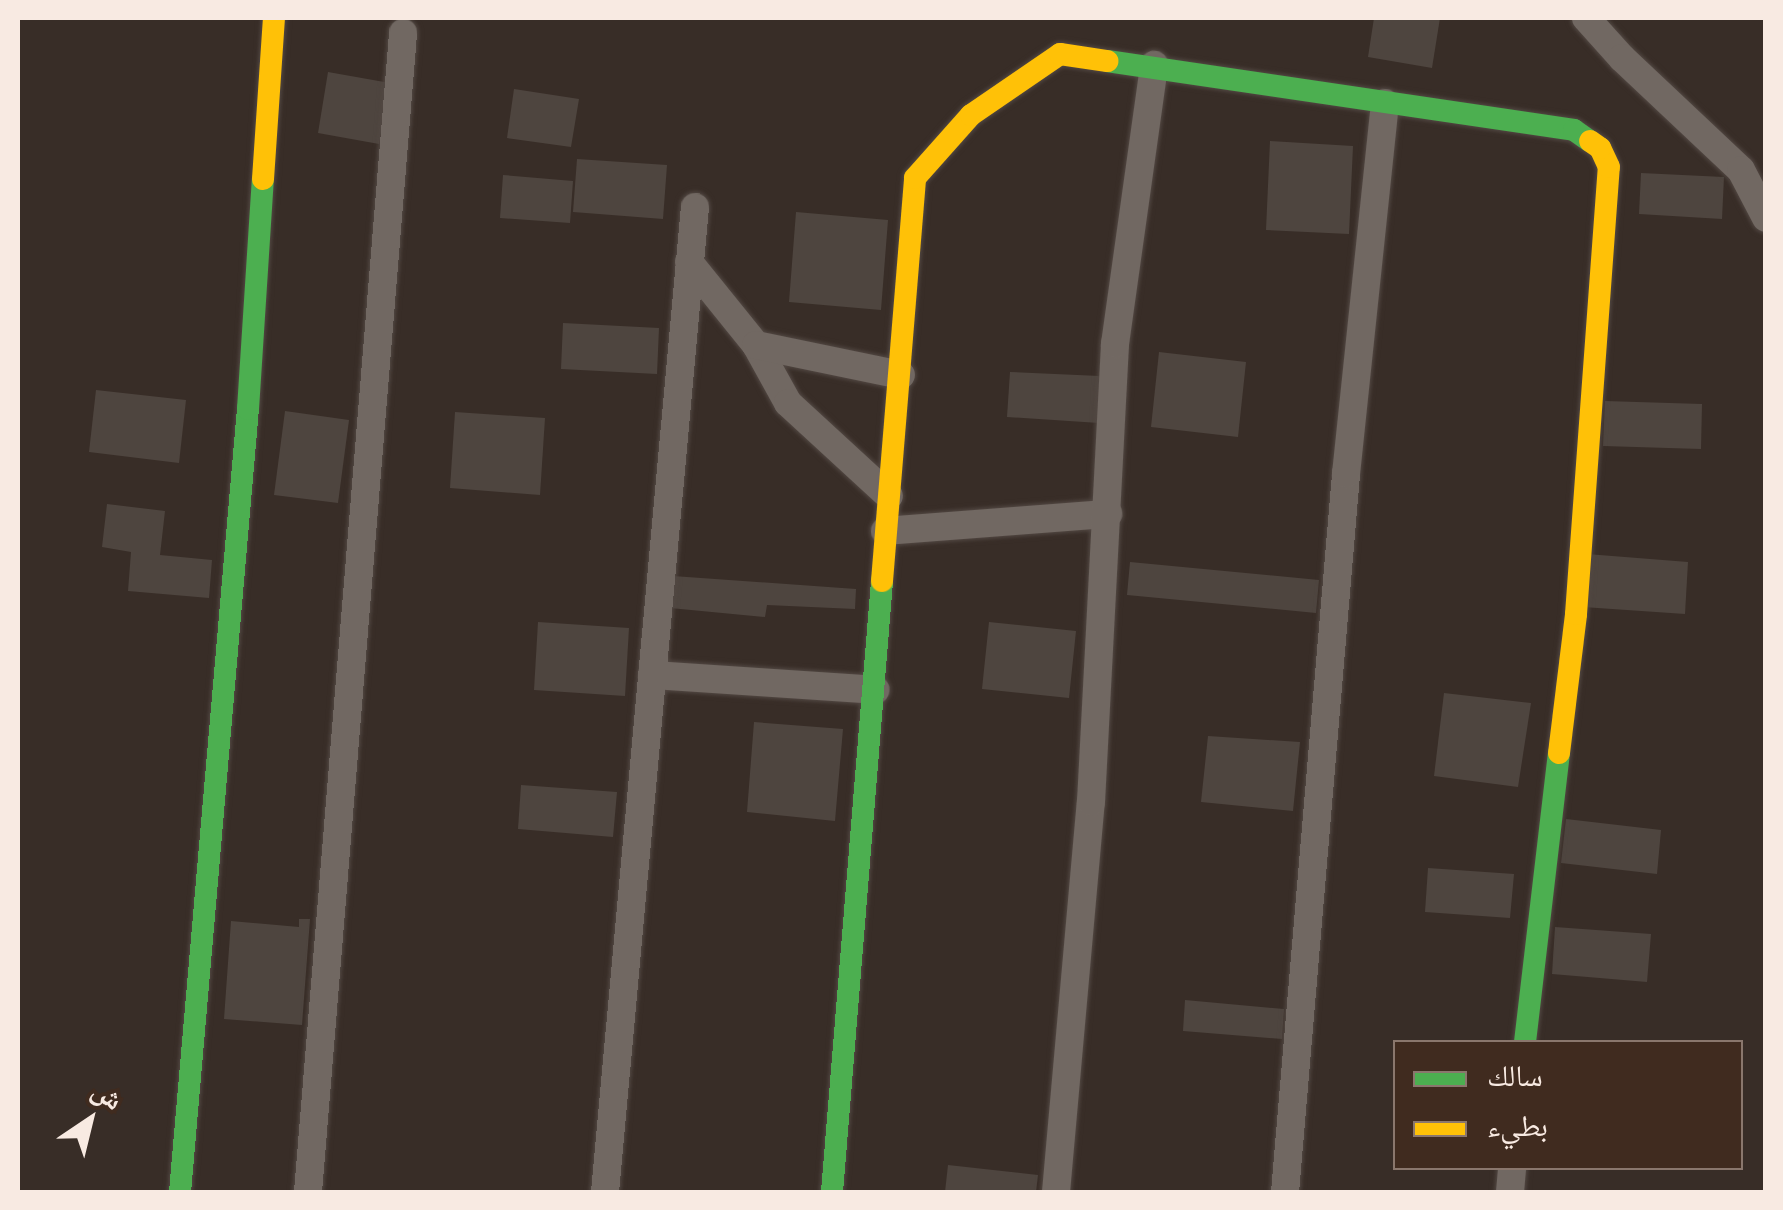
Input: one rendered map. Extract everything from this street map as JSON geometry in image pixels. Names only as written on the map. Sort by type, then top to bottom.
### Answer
[{"type":"street","points":[[180,1192],[248,409],[274,18]]},
{"type":"street","points":[[1586,18],[1622,58],[1741,170],[1766,218]]},
{"type":"street","points":[[308,1192],[403,33]]},
{"type":"street","points":[[832,1192],[915,178],[972,115],[1060,54],[1574,130],[1600,148],[1608,167],[1576,614],[1525,1040]]},
{"type":"street","points":[[1056,1192],[1091,802],[1116,344],[1154,66]]},
{"type":"street","points":[[1285,1192],[1346,474],[1385,103]]},
{"type":"street","points":[[606,1192],[695,207]]},
{"type":"street","points":[[690,262],[756,345],[788,403],[888,496]]},
{"type":"street","points":[[756,345],[901,375]]},
{"type":"street","points":[[885,531],[1108,514]]},
{"type":"street","points":[[652,675],[876,690]]},
{"type":"building","points":[[1374,18],[1440,18],[1432,68],[1368,57]]},
{"type":"building","points":[[328,72],[390,83],[379,144],[318,133]]},
{"type":"building","points":[[514,89],[579,99],[571,147],[507,138]]},
{"type":"building","points":[[1270,141],[1353,146],[1349,234],[1266,230]]},
{"type":"building","points":[[577,159],[667,165],[663,219],[573,212]]},
{"type":"building","points":[[1641,173],[1724,177],[1722,219],[1639,214]]},
{"type":"building","points":[[503,175],[573,181],[570,223],[500,218]]},
{"type":"building","points":[[796,212],[888,220],[881,310],[789,302]]},
{"type":"building","points":[[563,323],[659,328],[657,374],[561,369]]},
{"type":"building","points":[[1159,352],[1246,362],[1238,437],[1151,427]]},
{"type":"building","points":[[1010,372],[1100,376],[1099,423],[1007,417]]},
{"type":"building","points":[[96,390],[186,400],[179,463],[89,452]]},
{"type":"building","points":[[1605,401],[1702,404],[1701,449],[1603,446]]},
{"type":"building","points":[[285,411],[349,420],[338,503],[274,495]]},
{"type":"building","points":[[455,412],[545,418],[540,495],[450,488]]},
{"type":"building","points":[[107,504],[165,511],[160,555],[212,560],[209,598],[128,591],[131,552],[102,547]]},
{"type":"building","points":[[1587,554],[1688,562],[1685,614],[1583,607]]},
{"type":"building","points":[[1130,562],[1319,580],[1316,613],[1127,595]]},
{"type":"building","points":[[673,576],[856,589],[855,609],[767,605],[765,617],[670,608]]},
{"type":"building","points":[[538,622],[629,628],[625,696],[534,690]]},
{"type":"building","points":[[989,622],[1076,631],[1069,698],[982,689]]},
{"type":"building","points":[[1444,693],[1531,703],[1518,787],[1434,776]]},
{"type":"building","points":[[754,722],[843,729],[835,821],[747,812]]},
{"type":"building","points":[[1208,736],[1300,742],[1293,811],[1201,802]]},
{"type":"building","points":[[521,785],[617,792],[613,837],[518,829]]},
{"type":"building","points":[[1566,819],[1661,830],[1657,874],[1561,863]]},
{"type":"building","points":[[1428,868],[1514,874],[1510,918],[1425,912]]},
{"type":"building","points":[[299,919],[310,919],[302,1025],[224,1019],[231,921],[299,927]]},
{"type":"building","points":[[1555,927],[1651,934],[1647,982],[1552,974]]},
{"type":"building","points":[[1185,1000],[1284,1009],[1282,1039],[1183,1031]]},
{"type":"building","points":[[948,1165],[1038,1175],[1036,1192],[945,1192]]},
{"type":"traffic: fast","points":[[1107,61],[1574,130],[1590,141]]},
{"type":"traffic: fast","points":[[180,1192],[248,409],[263,179]]},
{"type":"traffic: fast","points":[[832,1192],[882,581]]},
{"type":"traffic: fast","points":[[1525,1040],[1559,753]]},
{"type":"traffic: slow","points":[[263,179],[274,18]]},
{"type":"traffic: slow","points":[[882,581],[915,178],[971,115],[1060,54],[1107,61]]},
{"type":"traffic: slow","points":[[1559,753],[1576,614],[1609,167],[1600,148],[1590,141]]}]
